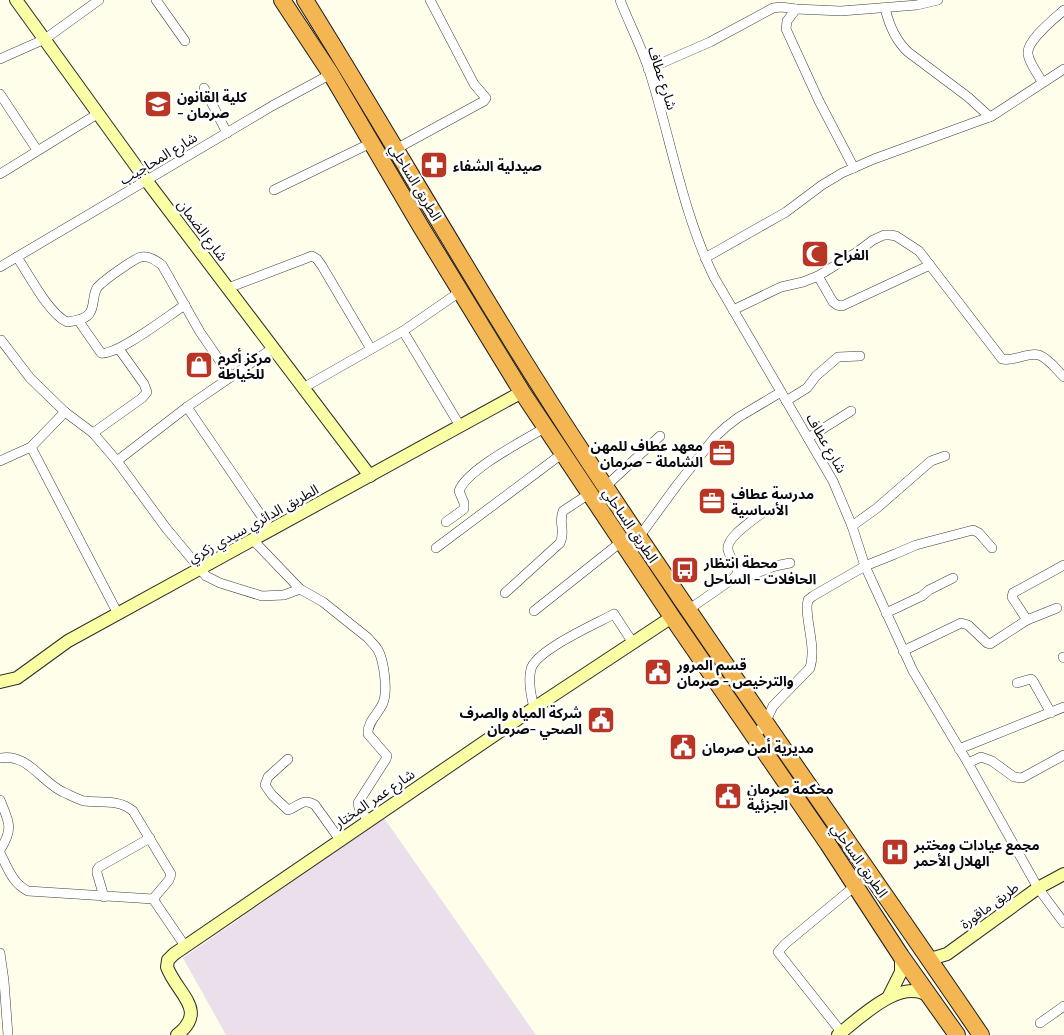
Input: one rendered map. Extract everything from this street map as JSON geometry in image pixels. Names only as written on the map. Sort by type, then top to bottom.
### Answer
[{"type":"highway","name":"الطريق الساحلي","points":[[282,0],[331,74],[421,227],[522,392],[621,542],[828,844],[901,956],[957,1035]]},
{"type":"highway","name":"الطريق الساحلي","points":[[305,0],[487,302],[605,487],[765,723],[981,1035]]},
{"type":"highway","points":[[421,227],[436,217]]},
{"type":"street","name":"شارع الضمان","points":[[16,0],[146,180],[370,476]]},
{"type":"street","points":[[0,59],[45,39],[99,0]]},
{"type":"street","points":[[156,0],[184,41]]},
{"type":"street","points":[[396,149],[484,101],[486,98],[474,84],[430,0]]},
{"type":"street","name":"شارع عطاف","points":[[620,0],[648,69],[682,189],[705,258],[733,310],[833,480],[852,526],[865,566],[903,651],[1038,888],[1064,923]]},
{"type":"street","points":[[844,0],[846,10]]},
{"type":"street","points":[[648,69],[710,42],[773,8],[846,10],[885,8],[903,3],[918,5],[938,0]]},
{"type":"street","points":[[885,8],[889,22],[901,46],[968,97],[990,117]]},
{"type":"street","points":[[796,9],[787,21],[786,29],[819,101],[854,168]]},
{"type":"street","points":[[1042,82],[1028,57],[1028,48],[1032,41],[1064,10]]},
{"type":"street","points":[[705,258],[786,212],[832,179],[874,159],[990,117],[1064,69]]},
{"type":"street","name":"شارع المحاجيب","points":[[0,267],[146,180],[331,74]]},
{"type":"street","points":[[204,88],[227,133]]},
{"type":"street","points":[[0,94],[37,150]]},
{"type":"street","points":[[0,174],[99,113]]},
{"type":"street","points":[[274,190],[371,143]]},
{"type":"street","points":[[733,310],[780,287],[803,282],[818,276],[873,240],[884,235],[896,236],[912,245],[930,264],[1002,359],[1008,360],[1036,355],[1043,358],[1064,377]]},
{"type":"street","points":[[228,288],[305,258],[312,256],[317,258],[371,349]]},
{"type":"street","points":[[17,257],[43,297],[58,316],[67,322],[78,320],[88,315],[92,309],[96,290],[102,282],[139,257],[153,258],[162,264],[200,332],[231,377]]},
{"type":"street","points":[[818,276],[833,302],[842,306],[930,264]]},
{"type":"street","points":[[303,388],[403,331],[461,291]]},
{"type":"street","points":[[78,320],[101,353],[106,354],[119,349],[185,305]]},
{"type":"street","points":[[403,331],[460,426]]},
{"type":"street","points":[[1,340],[30,378],[65,412],[93,433],[117,461],[166,528],[200,569],[213,580],[262,596],[284,595],[300,590]]},
{"type":"street","points":[[117,461],[187,407],[273,348]]},
{"type":"street","points":[[93,433],[142,398],[147,392],[144,384],[119,349]]},
{"type":"street","points":[[786,401],[807,388],[816,376],[838,357],[860,356]]},
{"type":"street","name":"الطريق الدائري سيدي زكري","points":[[0,683],[17,678],[68,641],[522,392]]},
{"type":"street","points":[[639,537],[676,485],[715,437],[739,417],[781,392]]},
{"type":"street","points":[[187,407],[271,530]]},
{"type":"street","points":[[808,438],[851,411]]},
{"type":"street","points":[[0,461],[31,447],[65,412]]},
{"type":"street","points":[[446,522],[464,509],[464,503],[459,492],[465,482],[496,457],[546,427]]},
{"type":"street","points":[[605,487],[660,436]]},
{"type":"street","points":[[31,447],[118,614]]},
{"type":"street","points":[[436,548],[562,452]]},
{"type":"street","points":[[852,526],[877,508],[931,461],[945,456]]},
{"type":"street","points":[[505,593],[560,543],[564,534],[561,519],[563,511],[589,494]]},
{"type":"street","points":[[738,572],[727,549],[728,543],[738,531],[762,513]]},
{"type":"street","points":[[754,738],[765,723],[773,706],[810,668],[812,650],[807,614],[808,600],[813,596],[865,566],[916,545],[973,530],[992,548]]},
{"type":"street","points":[[253,540],[300,590],[323,602],[368,638],[381,658],[385,695],[383,703],[369,726],[368,734],[387,756],[358,803],[359,808],[368,820]]},
{"type":"street","points":[[534,611],[621,542]]},
{"type":"street","points":[[738,572],[754,574],[775,566],[790,563]]},
{"type":"street","points":[[1027,620],[1012,597],[1013,594],[1064,565]]},
{"type":"street","points":[[688,610],[734,578],[738,572]]},
{"type":"street","points":[[886,613],[922,596],[929,590],[953,578]]},
{"type":"street","points":[[903,651],[962,623],[968,625],[990,644],[1027,620],[1057,608]]},
{"type":"street","points":[[534,708],[529,683],[531,668],[536,660],[548,649],[614,614],[633,643]]},
{"type":"street","name":"شارع عمر المختار","points":[[177,1035],[190,1022],[192,1014],[189,1005],[167,967],[168,960],[185,946],[368,820],[672,617]]},
{"type":"street","points":[[1017,683],[1031,679],[1051,713]]},
{"type":"street","points":[[959,749],[1064,708]]},
{"type":"street","points":[[968,763],[981,757],[992,761],[1014,777],[1022,778],[1064,754]]},
{"type":"street","points":[[0,758],[8,756],[18,758],[27,763],[60,791],[78,799],[117,802],[126,805],[133,811],[171,874],[169,880],[153,899]]},
{"type":"street","points":[[288,759],[268,777],[265,785],[272,795],[288,810],[305,801],[316,805],[340,840]]},
{"type":"street","points":[[0,800],[8,822],[9,832],[0,850]]},
{"type":"street","points":[[104,897],[97,874],[99,867],[150,838]]},
{"type":"street","points":[[0,854],[19,887],[28,891],[153,899]]},
{"type":"street","name":"طريق ماقورة","points":[[928,957],[940,956],[959,946],[1038,888],[1064,874]]},
{"type":"street","points":[[855,886],[785,944],[778,952],[840,1034],[889,996],[915,990],[922,991],[933,999]]},
{"type":"street","points":[[153,899],[185,946]]},
{"type":"street","name":"طريق ماقورة","points":[[944,979],[942,973],[944,964],[959,946]]},
{"type":"street","points":[[0,953],[8,1035]]},
{"type":"street","points":[[889,996],[900,972],[901,956]]},
{"type":"street","points":[[1040,1023],[1064,1006]]},
{"type":"shaded area","points":[[384,818],[536,1035],[226,1035],[183,958]]},
{"type":"place","name":"كلية القانون - صرمان","points":[[158,104]]},
{"type":"place","name":"صيدلية الشفاء","points":[[434,165]]},
{"type":"place","name":"الفراح","points":[[815,254]]},
{"type":"place","name":"مركز أكرم للخياطة","points":[[199,365]]},
{"type":"place","name":"معهد عطاف للمهن الشاملة - صرمان","points":[[722,453]]},
{"type":"place","name":"مدرسة عطاف الأساسية","points":[[712,501]]},
{"type":"place","name":"محطة انتظار الحافلات - الساحل","points":[[685,570]]},
{"type":"place","name":"قسم المرور والترخيص - صرمان","points":[[658,672]]},
{"type":"place","name":"شركة المياه والصرف الصحي -صرمان","points":[[601,720]]},
{"type":"place","name":"مديرية أمن صرمان","points":[[683,747]]},
{"type":"place","name":"محكمة صرمان الجزئية","points":[[728,796]]},
{"type":"place","name":"مجمع عيادات ومختبر الهلال الأحمر","points":[[895,852]]}]
